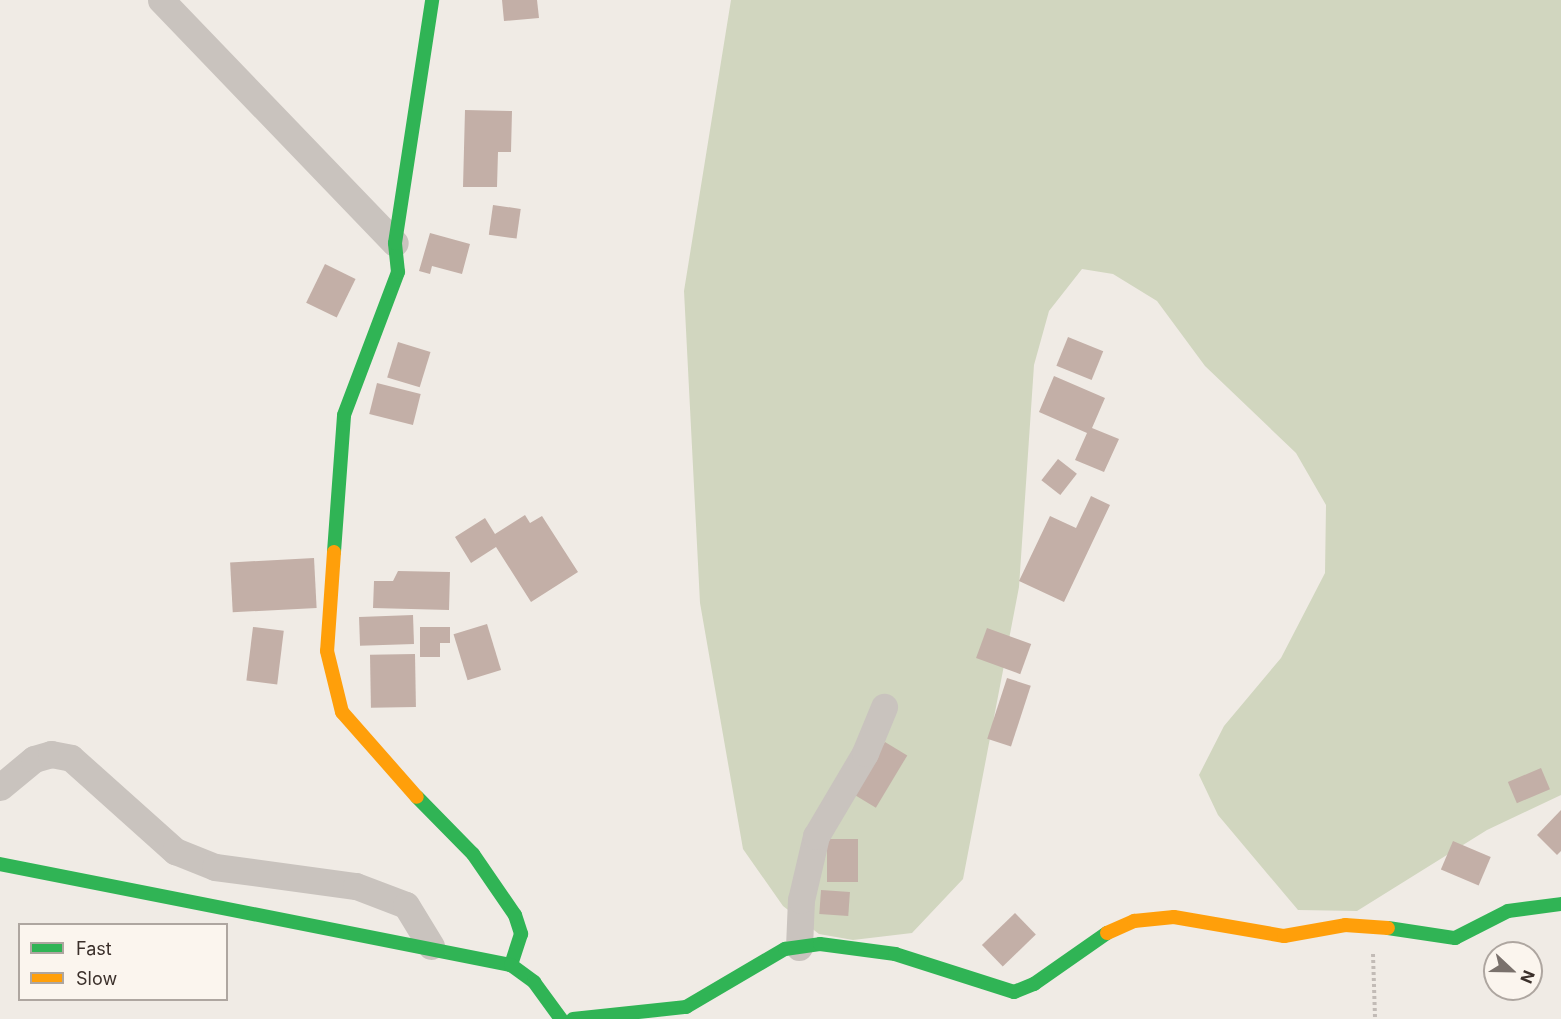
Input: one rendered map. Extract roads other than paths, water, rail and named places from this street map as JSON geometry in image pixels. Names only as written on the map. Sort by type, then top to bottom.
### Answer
[{"type":"street","points":[[162,0],[395,243]]},
{"type":"street","points":[[432,0],[395,243],[398,272],[345,415],[327,651],[342,712],[373,752],[473,854],[515,915],[521,934],[511,965]]},
{"type":"street","points":[[799,947],[801,900],[816,836],[865,753],[884,707]]},
{"type":"street","points":[[0,787],[34,759],[51,754],[71,758],[175,851],[215,867],[356,886],[406,905],[431,946]]},
{"type":"street","points":[[0,864],[431,946],[511,965],[534,982],[561,1019]]},
{"type":"street","points":[[573,1019],[686,1007],[785,949],[820,944],[895,954],[1014,992],[1035,984],[1100,936],[1134,921],[1173,917],[1284,936],[1345,925],[1372,926],[1455,939],[1508,911],[1561,904]]}]
